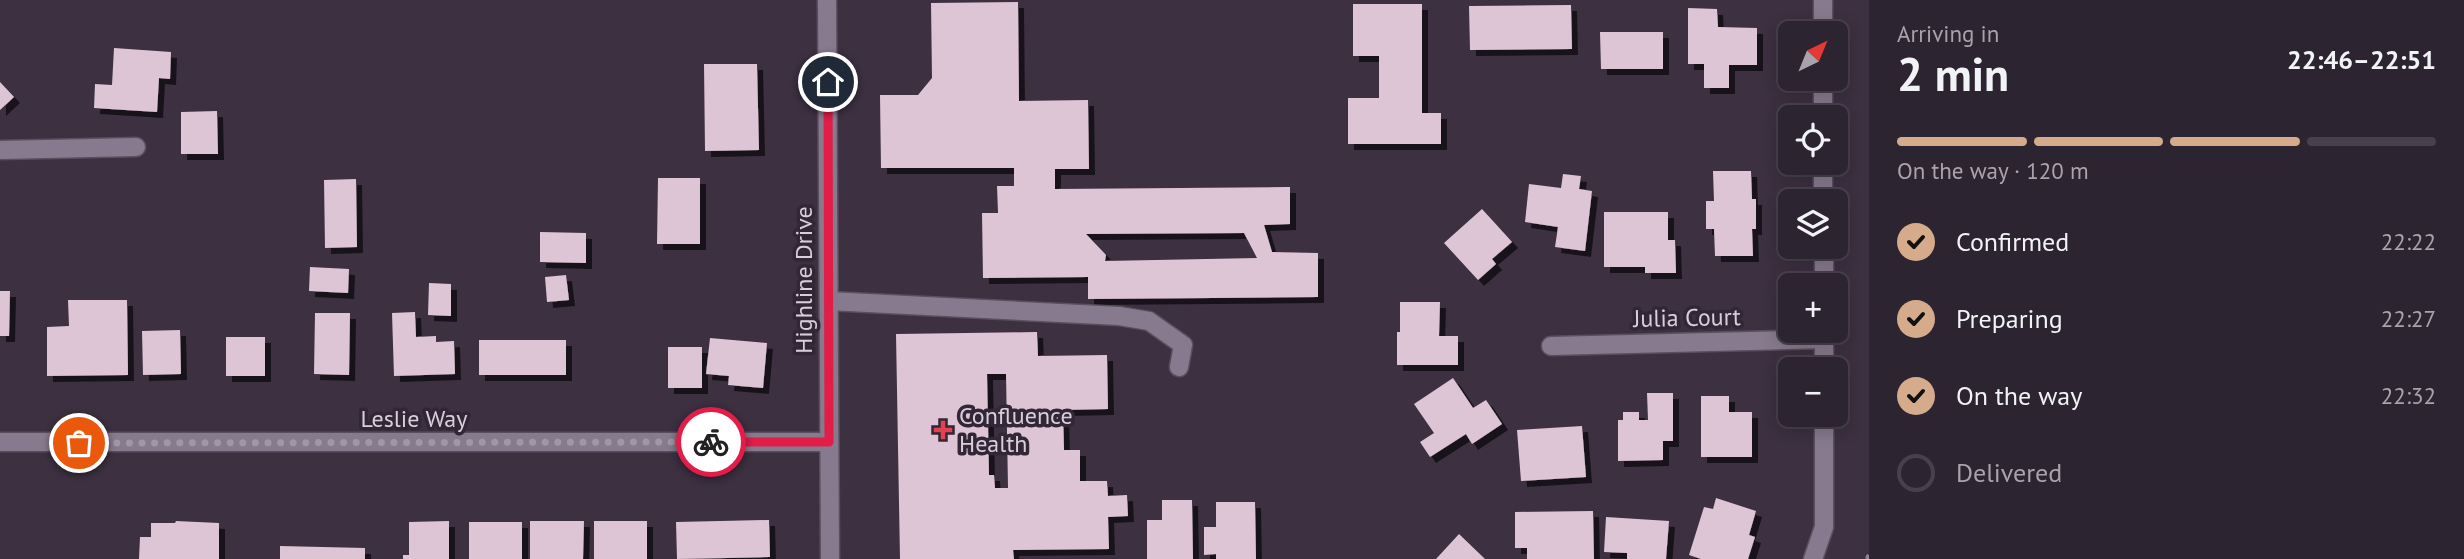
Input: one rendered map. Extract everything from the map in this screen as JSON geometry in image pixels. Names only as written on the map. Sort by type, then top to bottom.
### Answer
[{"type":"street","name":"Highline Drive","points":[[827,0],[830,559]]},
{"type":"street","points":[[1823,0],[1823,21]]},
{"type":"street","points":[[0,150],[136,147]]},
{"type":"street","points":[[829,301],[1119,316],[1149,321],[1183,345],[1179,367]]},
{"type":"street","name":"Julia Court","points":[[1550,346],[1778,337]]},
{"type":"street","points":[[1813,559],[1824,527],[1824,427]]},
{"type":"street","name":"Leslie Way","points":[[0,442],[829,442]]},
{"type":"building","points":[[1018,2],[1019,101],[1088,100],[1089,169],[1055,169],[1055,189],[1290,187],[1290,224],[1264,225],[1272,252],[1318,253],[1318,297],[1088,299],[1088,277],[983,278],[982,213],[998,213],[997,186],[1014,186],[1014,168],[881,168],[880,95],[918,95],[932,78],[931,3]],"holes":[[[1244,233],[1257,258],[1105,261],[1106,255],[1086,234]]]},
{"type":"building","points":[[1353,4],[1422,4],[1422,113],[1441,113],[1441,144],[1348,144],[1348,98],[1379,98],[1379,56],[1353,56]]},
{"type":"building","points":[[1571,5],[1572,49],[1470,50],[1469,6]]},
{"type":"building","points":[[1688,8],[1717,9],[1718,27],[1757,28],[1757,65],[1729,65],[1729,88],[1704,88],[1704,64],[1688,64]]},
{"type":"building","points":[[1600,32],[1663,32],[1663,69],[1601,69]]},
{"type":"building","points":[[114,48],[171,52],[170,79],[159,78],[157,112],[94,108],[95,84],[112,85]]},
{"type":"building","points":[[704,64],[757,64],[759,150],[705,151]]},
{"type":"building","points":[[0,82],[14,97],[0,110]]},
{"type":"building","points":[[217,111],[218,154],[181,154],[181,112]]},
{"type":"building","points":[[1713,171],[1751,171],[1752,199],[1756,199],[1756,229],[1752,229],[1753,256],[1715,256],[1714,229],[1706,229],[1706,201],[1714,201]]},
{"type":"building","points":[[1563,174],[1581,176],[1579,189],[1592,191],[1585,251],[1555,247],[1558,227],[1525,222],[1529,184],[1561,188]]},
{"type":"building","points":[[658,178],[700,178],[700,244],[657,244]]},
{"type":"building","points":[[356,179],[357,247],[325,248],[324,180]]},
{"type":"building","points":[[1482,209],[1512,242],[1492,259],[1496,264],[1478,280],[1444,243]]},
{"type":"building","points":[[1604,212],[1668,212],[1668,240],[1675,240],[1676,273],[1645,273],[1645,267],[1604,267]]},
{"type":"building","points":[[540,232],[586,233],[586,263],[540,262]]},
{"type":"building","points":[[310,267],[349,269],[348,293],[309,291]]},
{"type":"building","points":[[566,275],[569,300],[547,302],[545,277]]},
{"type":"building","points":[[429,283],[451,284],[451,316],[428,315]]},
{"type":"building","points":[[0,291],[10,291],[9,336],[0,336]]},
{"type":"building","points":[[68,300],[127,300],[128,375],[47,376],[47,327],[69,326]]},
{"type":"building","points":[[1400,302],[1440,302],[1439,336],[1458,336],[1458,365],[1397,365]]},
{"type":"building","points":[[415,312],[416,337],[436,336],[436,342],[454,341],[455,374],[394,376],[392,313]]},
{"type":"building","points":[[315,313],[350,313],[349,375],[314,374]]},
{"type":"building","points":[[180,330],[181,374],[143,375],[142,331]]},
{"type":"building","name":"Confluence Health","points":[[1037,332],[1038,356],[1107,355],[1108,409],[1063,410],[1064,450],[1080,450],[1080,481],[1107,481],[1108,496],[1127,495],[1128,516],[1108,517],[1109,549],[1013,550],[1014,559],[900,559],[896,334]],"holes":[[[987,374],[1006,374],[1008,488],[995,488],[994,475],[989,475]]]},
{"type":"building","points":[[226,337],[265,337],[265,376],[226,376]]},
{"type":"building","points":[[710,338],[767,343],[763,388],[728,385],[729,376],[706,374]]},
{"type":"building","points":[[479,340],[566,340],[566,375],[479,375]]},
{"type":"building","points":[[668,347],[702,347],[702,388],[668,388]]},
{"type":"building","points":[[1453,378],[1473,408],[1486,400],[1502,424],[1472,444],[1466,434],[1430,457],[1420,442],[1434,433],[1414,404]]},
{"type":"building","points":[[1647,393],[1673,393],[1673,441],[1663,441],[1663,460],[1618,461],[1618,420],[1623,420],[1623,412],[1639,412],[1639,420],[1648,420]]},
{"type":"building","points":[[1701,396],[1729,396],[1729,412],[1752,412],[1752,457],[1701,457]]},
{"type":"building","points":[[1582,426],[1586,477],[1521,481],[1517,430]]},
{"type":"building","points":[[1716,498],[1756,511],[1749,535],[1755,537],[1748,559],[1701,559],[1689,555],[1704,507],[1713,509]]},
{"type":"building","points":[[1162,500],[1192,500],[1193,559],[1147,559],[1147,520],[1162,520]]},
{"type":"building","points":[[1216,502],[1255,502],[1256,559],[1216,559],[1216,554],[1204,555],[1204,527],[1216,527]]},
{"type":"building","points":[[1593,511],[1594,559],[1527,559],[1527,548],[1515,548],[1515,512]]},
{"type":"building","points":[[1606,517],[1669,521],[1666,559],[1627,559],[1627,553],[1604,552]]},
{"type":"building","points":[[769,520],[770,557],[677,559],[676,522]]},
{"type":"building","points":[[449,521],[449,559],[403,559],[403,555],[409,555],[409,522]]},
{"type":"building","points":[[530,521],[584,521],[583,559],[530,559]]},
{"type":"building","points":[[594,521],[647,521],[647,559],[594,559]]},
{"type":"building","points":[[469,522],[522,522],[522,559],[469,559]]},
{"type":"building","points":[[151,523],[219,523],[219,559],[139,559],[140,537],[151,537]]},
{"type":"building","points":[[1459,534],[1485,559],[1436,559]]},
{"type":"building","points":[[280,546],[365,548],[365,559],[280,559]]},
{"type":"way so far","points":[[79,443],[711,442]]},
{"type":"place","name":"Confluence Health","points":[[943,430]]},
{"type":"route","points":[[711,442],[829,442],[828,82]]}]
